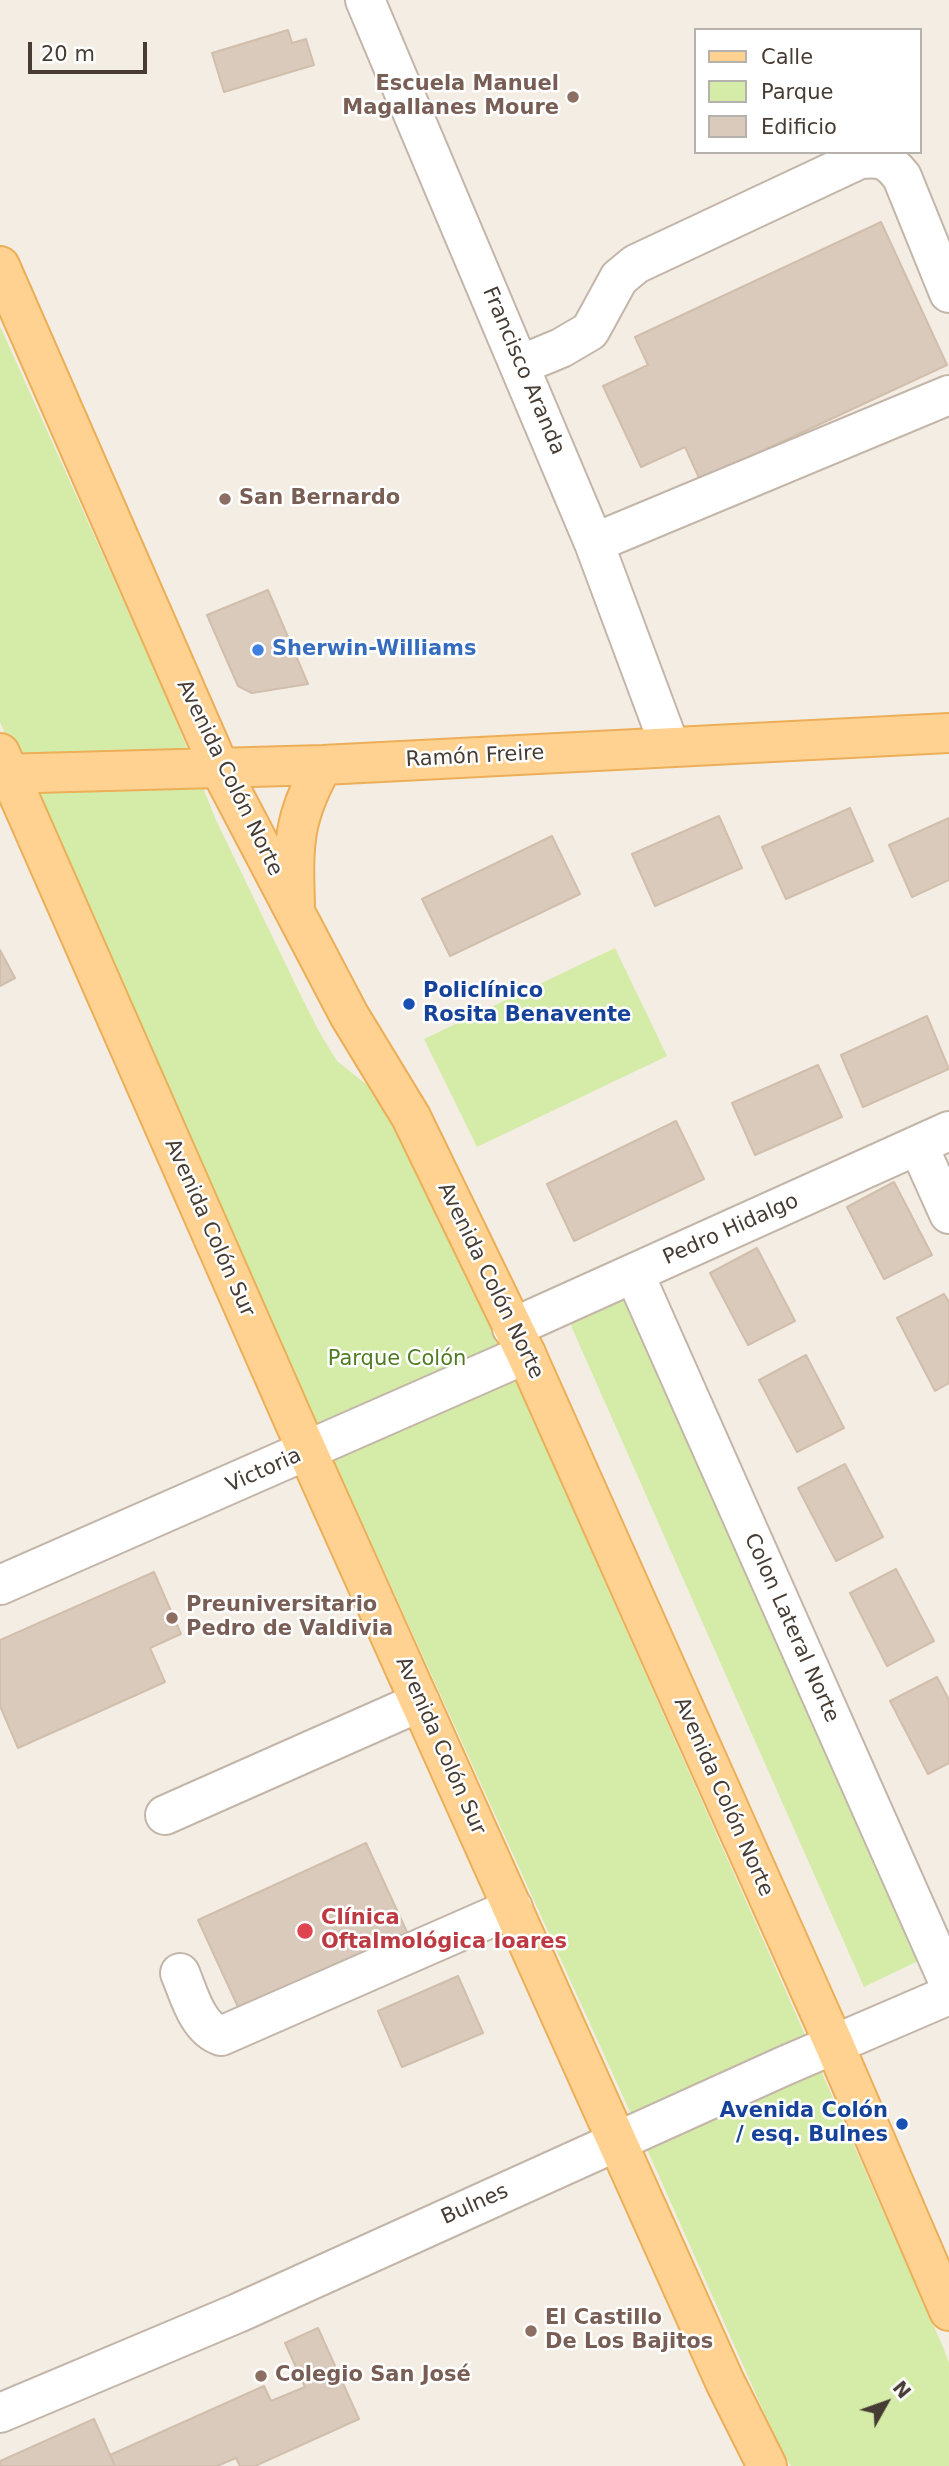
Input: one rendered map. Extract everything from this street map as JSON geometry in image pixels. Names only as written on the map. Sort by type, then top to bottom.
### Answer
[{"type":"main road","name":"Avenida Colón Norte","points":[[0,266],[220,769],[349,1015],[411,1117],[519,1341],[834,2044],[949,2311]]},
{"type":"main road","name":"Ramón Freire","points":[[3,767],[220,769],[949,733]]},
{"type":"main road","points":[[296,915],[294,853],[300,812],[323,765]]},
{"type":"main road","name":"Avenida Colón Sur","points":[[3,767],[724,2382],[767,2466]]},
{"type":"street","name":"Francisco Aranda","points":[[365,0],[594,543],[670,747]]},
{"type":"street","points":[[520,365],[561,348],[590,331],[619,278],[636,264],[860,159],[879,158],[893,165],[902,177],[949,293]]},
{"type":"street","points":[[594,543],[949,395]]},
{"type":"street","points":[[934,1138],[949,1213]]},
{"type":"street","name":"Pedro Hidalgo","points":[[519,1341],[634,1273],[934,1138]]},
{"type":"street","name":"Colon Lateral Norte","points":[[634,1273],[949,1983]]},
{"type":"street","name":"Victoria","points":[[0,1585],[308,1451],[519,1341]]},
{"type":"street","points":[[165,1815],[420,1702]]},
{"type":"street","points":[[180,1973],[204,2025],[211,2033],[221,2036],[513,1908]]},
{"type":"street","name":"Bulnes","points":[[0,2413],[238,2313],[617,2141],[949,1995]]},
{"type":"green space","name":"Parque Colón","points":[[0,326],[164,691],[216,820],[303,1000],[337,1061],[376,1092],[412,1153],[529,1410],[943,2347],[949,2363],[949,2466],[791,2466],[779,2446],[651,2158],[47,829],[0,722]]},
{"type":"green space","points":[[615,948],[667,1056],[477,1147],[424,1039]]},
{"type":"green space","points":[[627,1295],[922,1959],[864,1987],[572,1328],[571,1321]]},
{"type":"building","points":[[288,30],[292,43],[306,39],[314,65],[224,92],[212,53]]},
{"type":"building","points":[[881,222],[947,365],[700,480],[685,447],[641,467],[603,386],[648,365],[635,337]]},
{"type":"building","name":"Sherwin-Williams","points":[[268,590],[308,684],[252,693],[238,686],[207,615]]},
{"type":"building","points":[[850,808],[873,861],[786,899],[762,847]]},
{"type":"building","points":[[719,816],[742,868],[655,906],[632,854]]},
{"type":"building","points":[[949,818],[949,880],[912,897],[889,845]]},
{"type":"building","points":[[552,836],[580,894],[450,956],[422,899]]},
{"type":"building","points":[[0,950],[15,978],[0,986]]},
{"type":"building","points":[[927,1016],[949,1069],[863,1107],[841,1055]]},
{"type":"building","points":[[818,1065],[842,1117],[755,1155],[732,1103]]},
{"type":"building","points":[[676,1121],[704,1179],[574,1241],[547,1184]]},
{"type":"building","points":[[894,1182],[932,1255],[884,1279],[847,1207]]},
{"type":"building","points":[[757,1248],[795,1321],[748,1345],[710,1273]]},
{"type":"building","points":[[944,1294],[949,1302],[949,1383],[935,1391],[897,1318]]},
{"type":"building","points":[[806,1355],[844,1428],[797,1452],[759,1380]]},
{"type":"building","points":[[845,1464],[883,1537],[836,1561],[798,1488]]},
{"type":"building","points":[[896,1569],[934,1641],[887,1666],[850,1593]]},
{"type":"building","points":[[154,1572],[181,1634],[150,1648],[165,1682],[18,1748],[0,1706],[0,1640]]},
{"type":"building","points":[[937,1677],[949,1700],[949,1763],[928,1774],[890,1701]]},
{"type":"building","name":"Clínica Oftalmológica Ioares","points":[[366,1843],[412,1943],[244,2020],[198,1920]]},
{"type":"building","points":[[458,1976],[483,2033],[402,2067],[378,2011]]},
{"type":"building","points":[[318,2328],[359,2419],[255,2466],[240,2466],[236,2458],[217,2466],[115,2466],[110,2455],[264,2386],[271,2401],[305,2387],[285,2343]]},
{"type":"building","points":[[94,2419],[115,2466],[0,2466],[0,2461]]},
{"type":"place","name":"Escuela Manuel Magallanes Moure","points":[[573,97]]},
{"type":"place","name":"San Bernardo","points":[[225,499]]},
{"type":"place","name":"Sherwin-Williams","points":[[258,650]]},
{"type":"place","name":"Policlínico Rosita Benavente","points":[[409,1004]]},
{"type":"place","name":"Preuniversitario Pedro de Valdivia","points":[[172,1618]]},
{"type":"place","name":"Clínica Oftalmológica Ioares","points":[[305,1931]]},
{"type":"place","name":"Avenida Colón / esq. Bulnes","points":[[902,2124]]},
{"type":"place","name":"El Castillo De Los Bajitos","points":[[531,2331]]},
{"type":"place","name":"Colegio San José","points":[[261,2376]]}]
